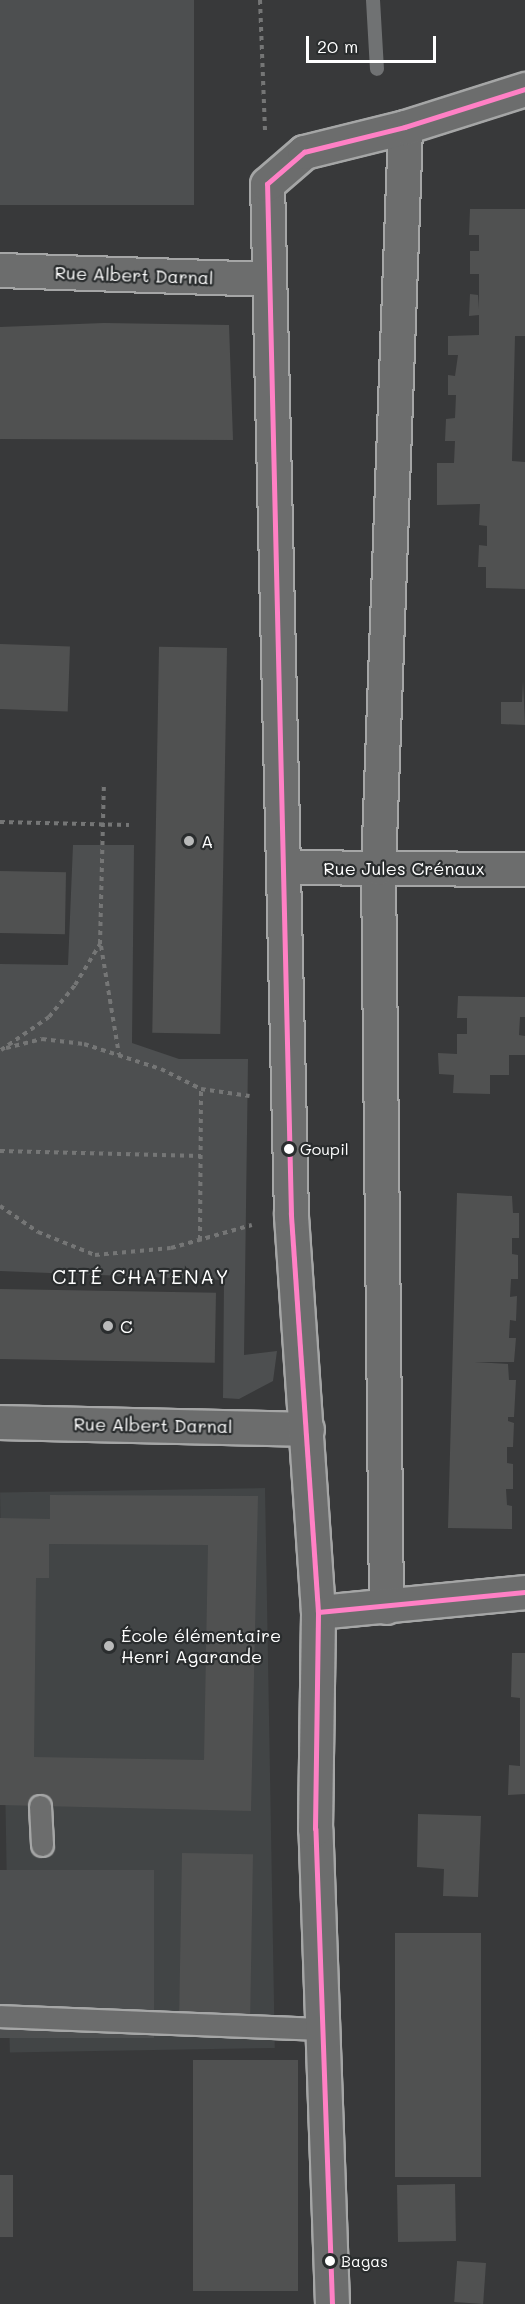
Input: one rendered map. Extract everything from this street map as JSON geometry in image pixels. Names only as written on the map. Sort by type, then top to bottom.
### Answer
[{"type":"street","points":[[332,2304],[315,1829],[318,1612],[291,1215],[267,279],[267,184],[304,152],[405,127],[525,89]]},
{"type":"street","points":[[386,1607],[378,868],[405,127]]},
{"type":"street","name":"Rue Albert Darnal","points":[[0,270],[267,279]]},
{"type":"street","name":"Rue Jules Crénaux","points":[[283,867],[525,869]]},
{"type":"street","name":"Rue Albert Darnal","points":[[0,1422],[307,1429]]},
{"type":"street","points":[[318,1612],[525,1592]]},
{"type":"lane","points":[[40,1806],[42,1845]]},
{"type":"lane","points":[[0,2016],[322,2029]]},
{"type":"path","points":[[260,0],[267,184]]},
{"type":"path","points":[[104,782],[100,944],[119,1055]]},
{"type":"path","points":[[0,822],[129,825]]},
{"type":"path","points":[[0,1050],[49,1017],[75,985],[100,944]]},
{"type":"path","points":[[0,1050],[42,1039],[84,1044],[161,1069],[201,1089],[288,1102]]},
{"type":"path","points":[[200,1240],[201,1089]]},
{"type":"path","points":[[0,1151],[201,1156]]},
{"type":"path","points":[[0,1206],[38,1232],[95,1255],[171,1248],[291,1215]]},
{"type":"shaded area","points":[[0,0],[194,0],[194,205],[0,205]]},
{"type":"shaded area","points":[[73,845],[134,845],[132,1043],[179,1059],[248,1059],[244,1355],[277,1351],[273,1381],[239,1399],[223,1398],[224,1280],[0,1271],[0,964],[68,965]]},
{"type":"shaded area","points":[[265,1488],[275,2048],[10,2053],[0,1493]]},
{"type":"shaded area","points":[[0,1870],[154,1870],[154,2038],[0,2038]]},
{"type":"building","points":[[470,209],[525,209],[525,336],[515,336],[512,461],[525,462],[525,589],[486,588],[486,567],[478,567],[479,545],[487,546],[487,526],[479,525],[480,504],[437,505],[437,463],[454,463],[455,441],[445,441],[446,419],[455,418],[456,395],[448,395],[448,375],[455,376],[458,355],[448,355],[448,336],[479,335],[479,315],[469,316],[470,294],[478,295],[479,309],[479,274],[470,274],[470,251],[479,251],[479,235],[469,235]]},
{"type":"building","points":[[104,323],[229,325],[233,440],[0,439],[0,327]]},
{"type":"building","points":[[0,644],[70,646],[68,711],[0,709]]},
{"type":"building","name":"A","points":[[159,647],[227,648],[220,1034],[152,1033]]},
{"type":"building","points":[[523,681],[525,725],[501,724],[501,702],[522,702]]},
{"type":"building","points":[[0,871],[66,872],[65,934],[0,933]]},
{"type":"building","points":[[458,996],[525,997],[525,1017],[520,1017],[519,1035],[525,1036],[525,1055],[509,1055],[509,1075],[490,1075],[490,1094],[453,1093],[454,1075],[439,1074],[438,1053],[457,1054],[457,1034],[467,1034],[467,1018],[457,1018]]},
{"type":"building","points":[[457,1193],[512,1196],[513,1213],[519,1213],[519,1238],[512,1238],[512,1254],[518,1255],[518,1279],[511,1279],[510,1297],[517,1296],[516,1321],[510,1320],[509,1338],[516,1338],[514,1362],[474,1362],[508,1364],[509,1380],[516,1380],[514,1417],[508,1417],[508,1421],[514,1423],[513,1447],[507,1447],[507,1463],[513,1464],[513,1489],[506,1489],[507,1505],[512,1506],[512,1529],[448,1528]]},
{"type":"building","name":"C","points":[[0,1289],[216,1293],[215,1363],[0,1359]]},
{"type":"building","points":[[50,1495],[258,1496],[251,1811],[0,1805],[0,1518],[50,1519]],"holes":[[[49,1544],[208,1545],[204,1760],[34,1757],[36,1578],[49,1578]]]},
{"type":"building","points":[[512,1653],[525,1653],[525,1794],[508,1795],[509,1765],[520,1766],[520,1698],[511,1697]]},
{"type":"building","points":[[418,1814],[481,1816],[478,1897],[443,1896],[444,1869],[417,1867]]},
{"type":"building","points":[[182,1853],[253,1854],[250,2014],[179,2013]]},
{"type":"building","points":[[395,1933],[481,1933],[481,2177],[395,2177]]},
{"type":"building","points":[[193,2060],[298,2060],[298,2291],[193,2291]]},
{"type":"building","points":[[0,2175],[13,2175],[13,2237],[0,2237]]},
{"type":"building","points":[[455,2184],[456,2241],[398,2242],[397,2185]]},
{"type":"building","points":[[457,2261],[486,2263],[483,2304],[454,2302]]},
{"type":"waterway","points":[[373,0],[377,69]]},
{"type":"transit line","points":[[332,2304],[315,1829],[318,1612],[291,1215],[267,184],[304,152],[405,127],[525,89]]},
{"type":"transit line","points":[[318,1612],[525,1592]]},
{"type":"place","name":"A","points":[[189,841]]},
{"type":"place","name":"Goupil","points":[[289,1149]]},
{"type":"place","name":"C","points":[[108,1326]]},
{"type":"place","name":"École élémentaire Henri Agarande","points":[[109,1646]]},
{"type":"place","name":"Bagas","points":[[330,2261]]},
{"type":"district","name":"CITÉ CHATENAY","points":[[141,1276]]}]
